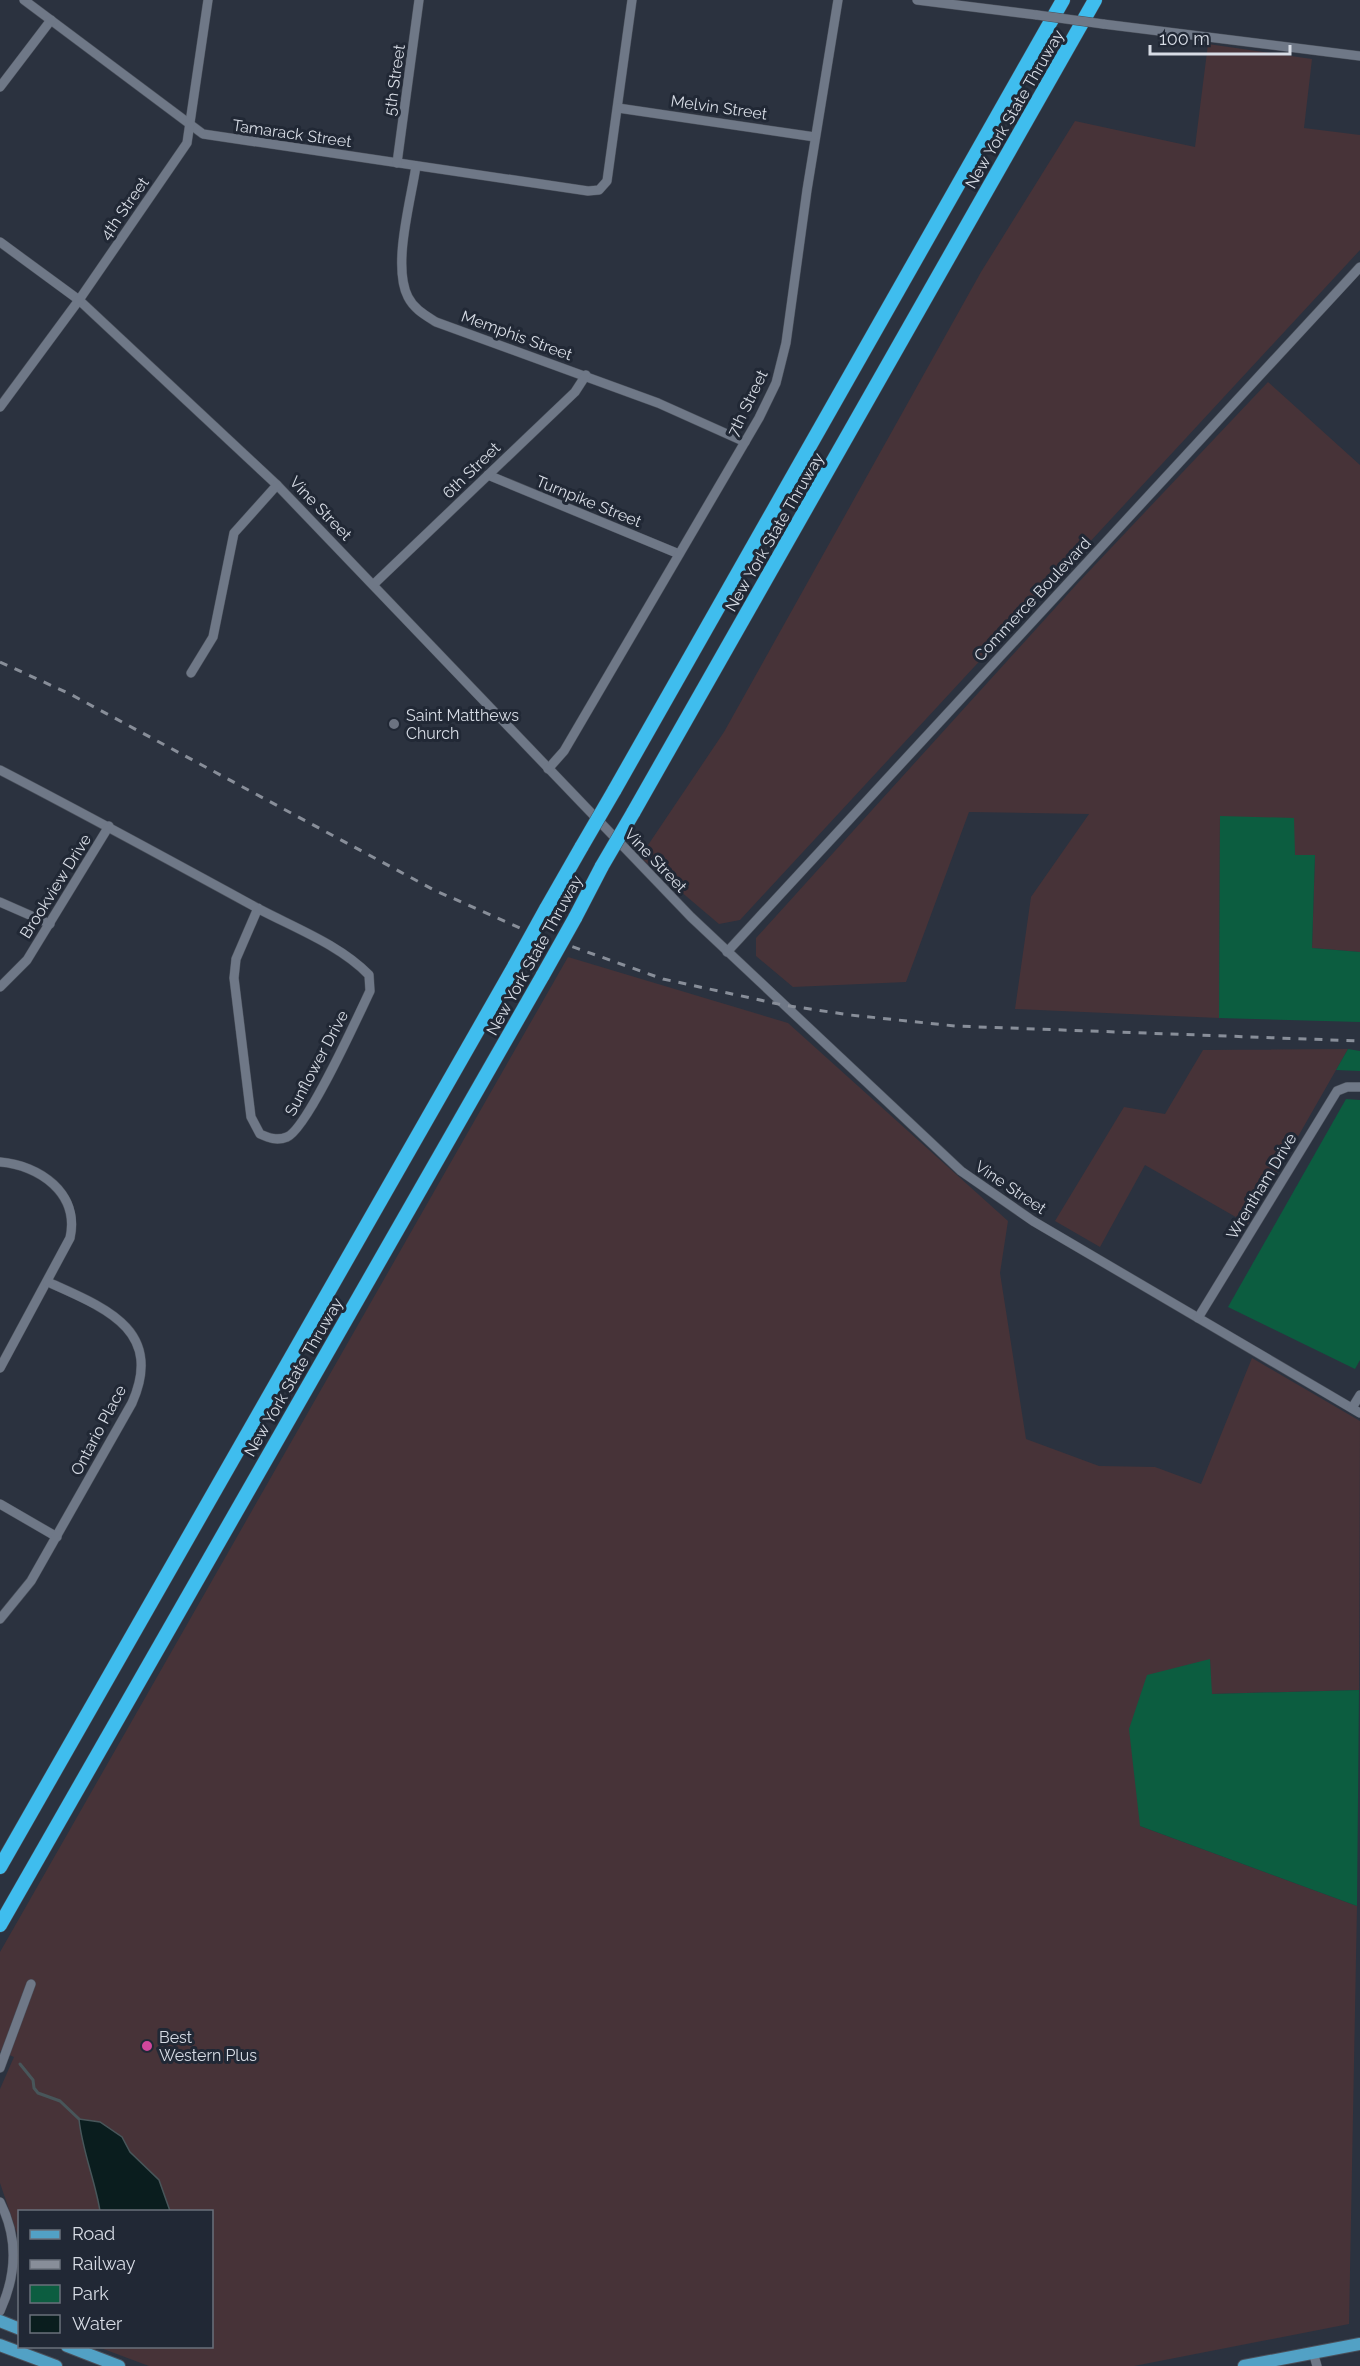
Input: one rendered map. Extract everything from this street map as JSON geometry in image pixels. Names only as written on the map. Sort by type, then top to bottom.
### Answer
[{"type":"highway","name":"New York State Thruway","points":[[0,1867],[615,791],[1063,0]]},
{"type":"highway","name":"New York State Thruway","points":[[0,1925],[543,975],[1095,0]]},
{"type":"main road","points":[[0,2321],[18,2328]]},
{"type":"main road","points":[[1244,2366],[1360,2344]]},
{"type":"main road","points":[[0,2345],[56,2366]]},
{"type":"main road","points":[[72,2348],[119,2366]]},
{"type":"street","name":"Tamarack Street","points":[[24,0],[203,134],[221,138],[588,191],[598,190],[607,181],[618,108]]},
{"type":"street","name":"4th Street","points":[[0,407],[79,300],[187,143],[208,0]]},
{"type":"street","name":"5th Street","points":[[397,163],[419,0]]},
{"type":"street","points":[[618,108],[632,0]]},
{"type":"street","name":"7th Street","points":[[548,769],[564,751],[746,442],[776,383],[786,343],[815,137],[838,0]]},
{"type":"street","points":[[917,0],[1360,56]]},
{"type":"street","points":[[0,87],[51,20]]},
{"type":"street","name":"Melvin Street","points":[[618,108],[815,137]]},
{"type":"street","name":"Memphis Street","points":[[416,166],[402,273],[408,298],[417,309],[436,322],[586,375],[658,403],[746,442]]},
{"type":"street","name":"Vine Street","points":[[0,242],[79,300],[277,485],[374,584],[548,769],[727,952],[961,1172],[1033,1221],[1356,1410]]},
{"type":"street","name":"Commerce Boulevard","points":[[727,952],[1360,267]]},
{"type":"street","name":"6th Street","points":[[374,584],[575,392],[586,375]]},
{"type":"street","name":"Turnpike Street","points":[[488,475],[679,554]]},
{"type":"street","points":[[191,673],[213,637],[234,533],[240,523],[277,485]]},
{"type":"street","name":"Sunflower Drive","points":[[0,770],[109,826],[258,908],[360,965],[369,975],[370,985],[359,1015],[305,1119],[288,1137],[275,1139],[260,1134],[251,1117],[235,999],[236,959],[258,908]]},
{"type":"street","name":"Brookview Drive","points":[[0,987],[27,960],[109,826]]},
{"type":"street","points":[[0,902],[50,924]]},
{"type":"street","name":"Wrentham Drive","points":[[1198,1318],[1337,1091],[1347,1087],[1360,1087]]},
{"type":"street","points":[[0,1162],[17,1164],[39,1172],[56,1186],[72,1218],[70,1238],[0,1368]]},
{"type":"street","name":"Ontario Place","points":[[0,1619],[31,1581],[57,1537],[132,1403],[140,1377],[140,1360],[132,1332],[120,1319],[91,1301],[48,1282]]},
{"type":"street","points":[[1356,1410],[1360,1395]]},
{"type":"street","points":[[0,1504],[57,1537]]},
{"type":"street","points":[[0,2068],[31,1984]]},
{"type":"street","points":[[0,2202],[6,2214],[14,2249],[12,2270],[0,2311]]},
{"type":"street","points":[[1313,2352],[1317,2366]]},
{"type":"shaded area","points":[[1208,44],[1312,59],[1304,128],[1360,135],[1360,250],[740,920],[719,924],[640,857],[724,732],[981,272],[1075,121],[1195,147]]},
{"type":"shaded area","points":[[1268,382],[1360,465],[1360,952],[1312,948],[1315,855],[1295,855],[1220,817],[1219,1018],[1015,1009],[1031,897],[1089,814],[969,812],[906,982],[793,987],[756,956],[756,938],[1076,585]]},
{"type":"shaded area","points":[[568,957],[788,1023],[1008,1221],[1000,1273],[1026,1439],[1099,1466],[1155,1467],[1201,1484],[1252,1358],[1360,1421],[1359,1690],[1211,1694],[1210,1659],[1140,1826],[1357,1906],[1349,2324],[1134,2366],[149,2366],[101,2348],[213,2348],[213,2210],[18,2210],[18,2236],[0,2183],[0,2089],[14,2057],[0,2051],[0,1952]]},
{"type":"shaded area","points":[[1348,1049],[1248,1224],[1145,1165],[1100,1247],[1055,1221],[1124,1107],[1165,1114],[1203,1050]]},
{"type":"green space","points":[[1220,816],[1294,818],[1295,855],[1315,855],[1312,948],[1360,952],[1360,1022],[1219,1018]]},
{"type":"green space","points":[[1348,1049],[1360,1051],[1360,1071],[1336,1070]]},
{"type":"green space","points":[[1346,1099],[1360,1100],[1360,1360],[1355,1369],[1228,1307]]},
{"type":"green space","points":[[1210,1659],[1212,1694],[1359,1690],[1357,1906],[1140,1826],[1129,1729],[1147,1675]]},
{"type":"water","points":[[79,2119],[100,2122],[122,2137],[130,2152],[159,2180],[170,2210],[100,2210]]},
{"type":"waterway","points":[[20,2064],[33,2080],[34,2088],[38,2093],[60,2101],[79,2119]]},
{"type":"railway","points":[[0,662],[70,694],[434,890],[520,928],[663,979],[783,1005],[850,1015],[955,1026],[1360,1041]]},
{"type":"place","name":"Saint Matthews Church","points":[[394,724]]},
{"type":"place","name":"Best Western Plus","points":[[147,2046]]}]
